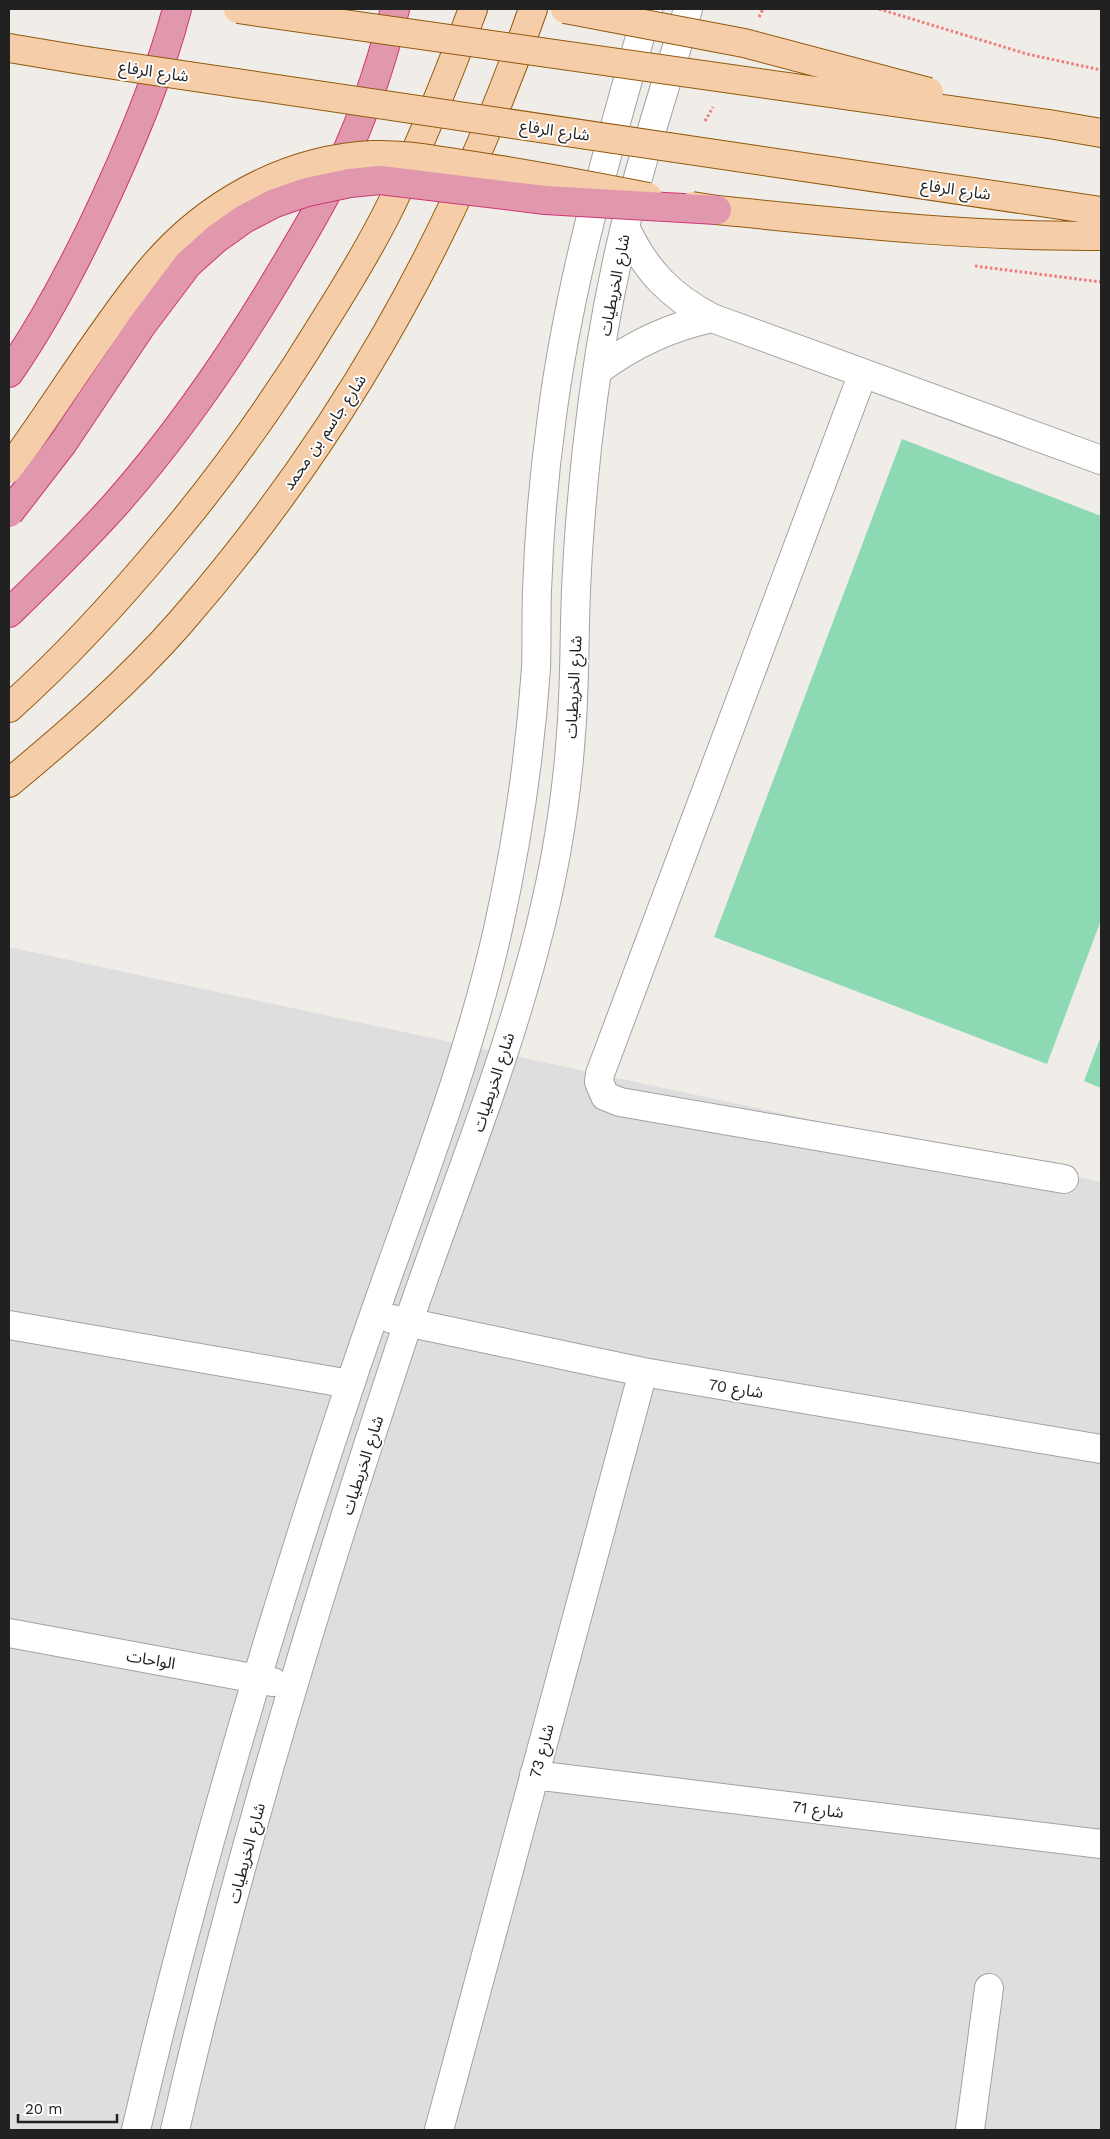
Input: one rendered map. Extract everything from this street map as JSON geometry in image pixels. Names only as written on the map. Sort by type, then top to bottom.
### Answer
[{"type":"highway","points":[[9,373],[32,340],[87,236],[132,140],[168,41],[177,9]]},
{"type":"highway","points":[[9,613],[60,564],[115,505],[179,426],[235,349],[331,185],[357,127],[388,40],[395,9]]},
{"type":"highway","points":[[9,513],[63,443],[142,325],[188,264],[216,238],[244,219],[275,203],[307,192],[350,183],[380,180],[545,200],[717,210]]},
{"type":"main road","points":[[238,9],[1049,124],[1101,133]]},
{"type":"main road","points":[[9,708],[73,646],[150,562],[230,464],[291,375],[352,276],[390,207],[449,75],[473,9]]},
{"type":"main road","name":"شارع جاسم بن محمد","points":[[9,783],[63,738],[136,669],[178,626],[267,516],[303,466],[362,376],[418,279],[450,216],[503,91],[533,9]]},
{"type":"main road","points":[[564,9],[744,43],[1049,124]]},
{"type":"main road","name":"شارع الرفاع","points":[[9,48],[1101,210]]},
{"type":"main road","points":[[9,69],[81,60]]},
{"type":"main road","points":[[9,470],[48,417],[119,310],[148,273],[193,226],[239,194],[277,177],[334,159],[373,155],[407,156],[533,175],[717,210],[913,229],[1039,236],[1101,236]]},
{"type":"street","points":[[136,2130],[182,1943],[256,1678],[298,1542],[373,1314],[476,1015],[497,933],[522,796],[531,729],[536,661],[539,536],[560,363],[578,269],[592,210],[648,9]]},
{"type":"street","name":"شارع الخريطيات","points":[[175,2130],[220,1947],[292,1686],[408,1323],[463,1174],[511,1029],[534,950],[551,880],[563,808],[571,735],[581,517],[587,444],[598,371],[625,227],[688,9]]},
{"type":"street","points":[[625,227],[634,247],[660,281],[676,296],[712,318],[1101,460]]},
{"type":"street","points":[[598,371],[640,342],[687,323],[712,318]]},
{"type":"street","points":[[863,373],[600,1074],[599,1082],[605,1096],[620,1102],[1064,1179]]},
{"type":"street","name":"شارع 70","points":[[373,1314],[643,1372],[1101,1448]]},
{"type":"street","points":[[9,1325],[350,1384]]},
{"type":"street","name":"شارع 73","points":[[439,2130],[643,1372]]},
{"type":"street","name":"الواحات","points":[[9,1633],[292,1686]]},
{"type":"street","name":"شارع 71","points":[[534,1775],[1101,1844]]},
{"type":"street","points":[[970,2130],[989,1988]]},
{"type":"path","points":[[879,9],[1027,54],[1101,70]]},
{"type":"shaded area","points":[[9,947],[1101,1182],[1101,2130],[9,2130]]},
{"type":"green space","points":[[902,439],[1101,516],[1101,920],[1047,1064],[714,937]]},
{"type":"green space","points":[[1101,1036],[1101,1088],[1084,1081]]}]
